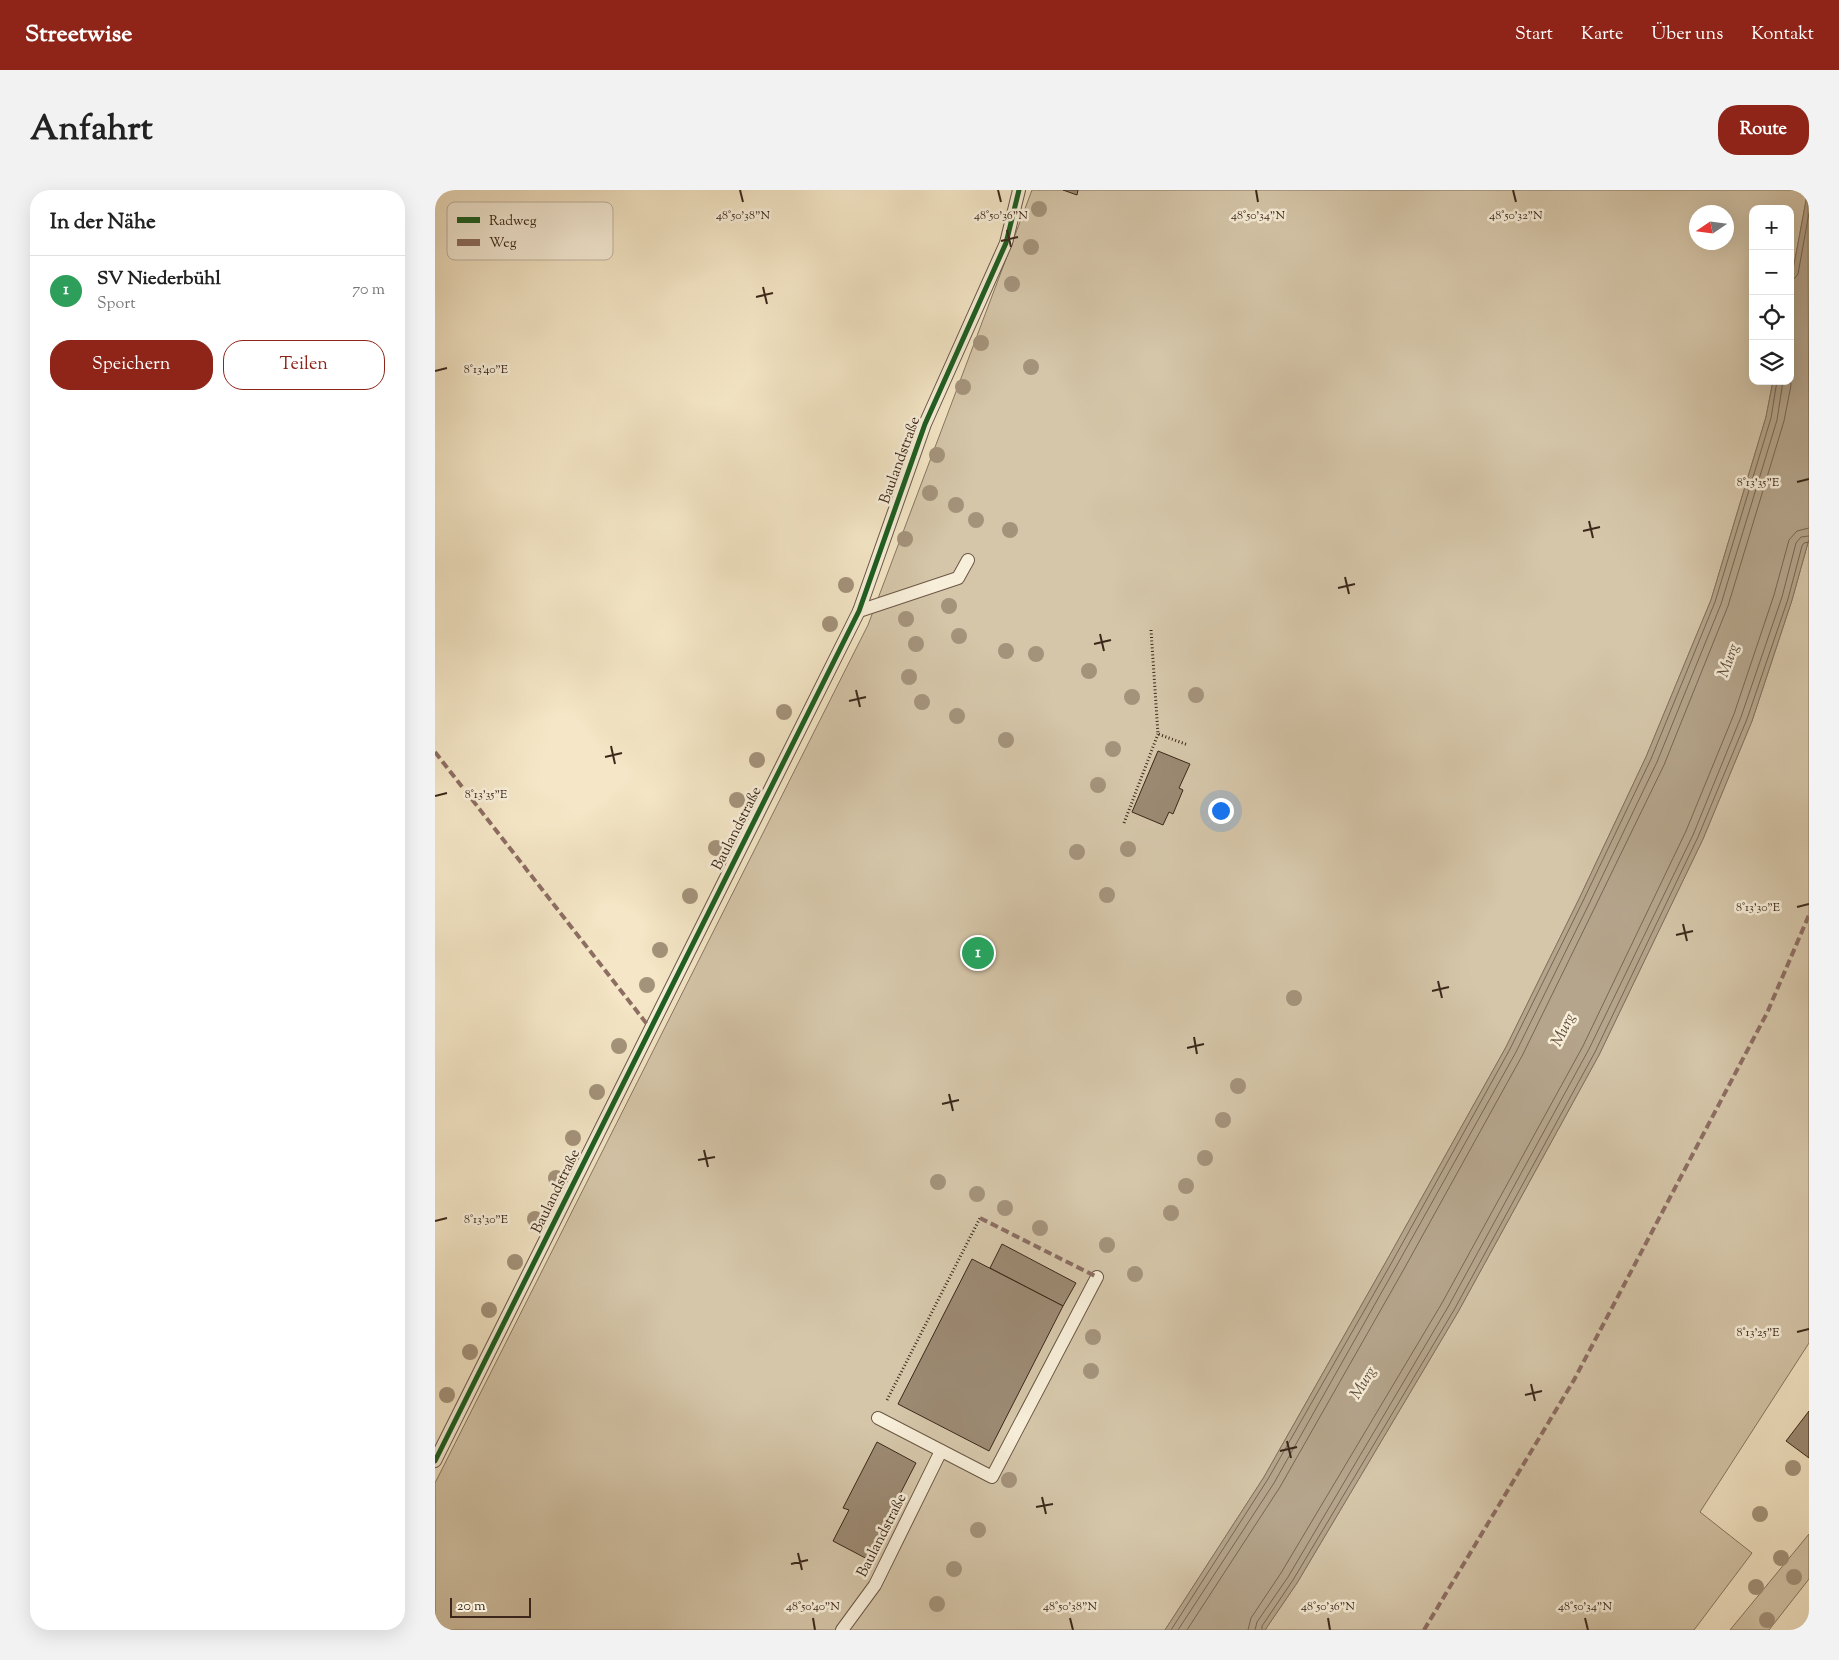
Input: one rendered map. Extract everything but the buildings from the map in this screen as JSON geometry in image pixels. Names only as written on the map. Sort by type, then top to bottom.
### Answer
[{"type":"lane","name":"Baulandstraße","points":[[435,1461],[859,611],[925,424],[1006,243],[1019,190]]},
{"type":"lane","points":[[859,611],[958,578],[968,560]]},
{"type":"lane","points":[[878,1418],[992,1477],[1097,1277]]},
{"type":"lane","name":"Baulandstraße","points":[[842,1630],[875,1585],[941,1451]]},
{"type":"path","points":[[1124,823],[1157,734],[1151,630]]},
{"type":"path","points":[[1157,734],[1189,746]]},
{"type":"path","points":[[878,1418],[980,1218]]},
{"type":"shaded area","points":[[1032,190],[1808,190],[1794,265],[1794,205],[1749,205],[1749,385],[1772,385],[1766,417],[1711,600],[1646,757],[1506,1047],[1264,1477],[1165,1630],[435,1630],[435,1483],[868,625]]},
{"type":"shaded area","points":[[1809,539],[1809,1343],[1700,1512],[1752,1553],[1694,1630],[1265,1630],[1297,1583],[1458,1312],[1599,1055],[1703,839],[1752,721],[1792,600]]},
{"type":"shaded area","points":[[1809,1534],[1809,1579],[1769,1630],[1730,1630]]},
{"type":"water","name":"Murg","points":[[1808,190],[1809,539],[1792,600],[1752,721],[1703,839],[1599,1055],[1458,1312],[1297,1583],[1265,1630],[1165,1630],[1264,1477],[1506,1047],[1646,757],[1711,600],[1766,417],[1772,385],[1794,385],[1794,265]]},
{"type":"marked path","points":[[435,752],[650,1028]]},
{"type":"marked path","points":[[1424,1630],[1574,1380],[1767,1013],[1809,915]]},
{"type":"marked path","points":[[980,1218],[1097,1277]]},
{"type":"cycle path","points":[[435,1461],[859,611],[925,424],[1006,243],[1019,190]]},
{"type":"place","name":"SV Niederbühl","points":[[978,953]]}]
